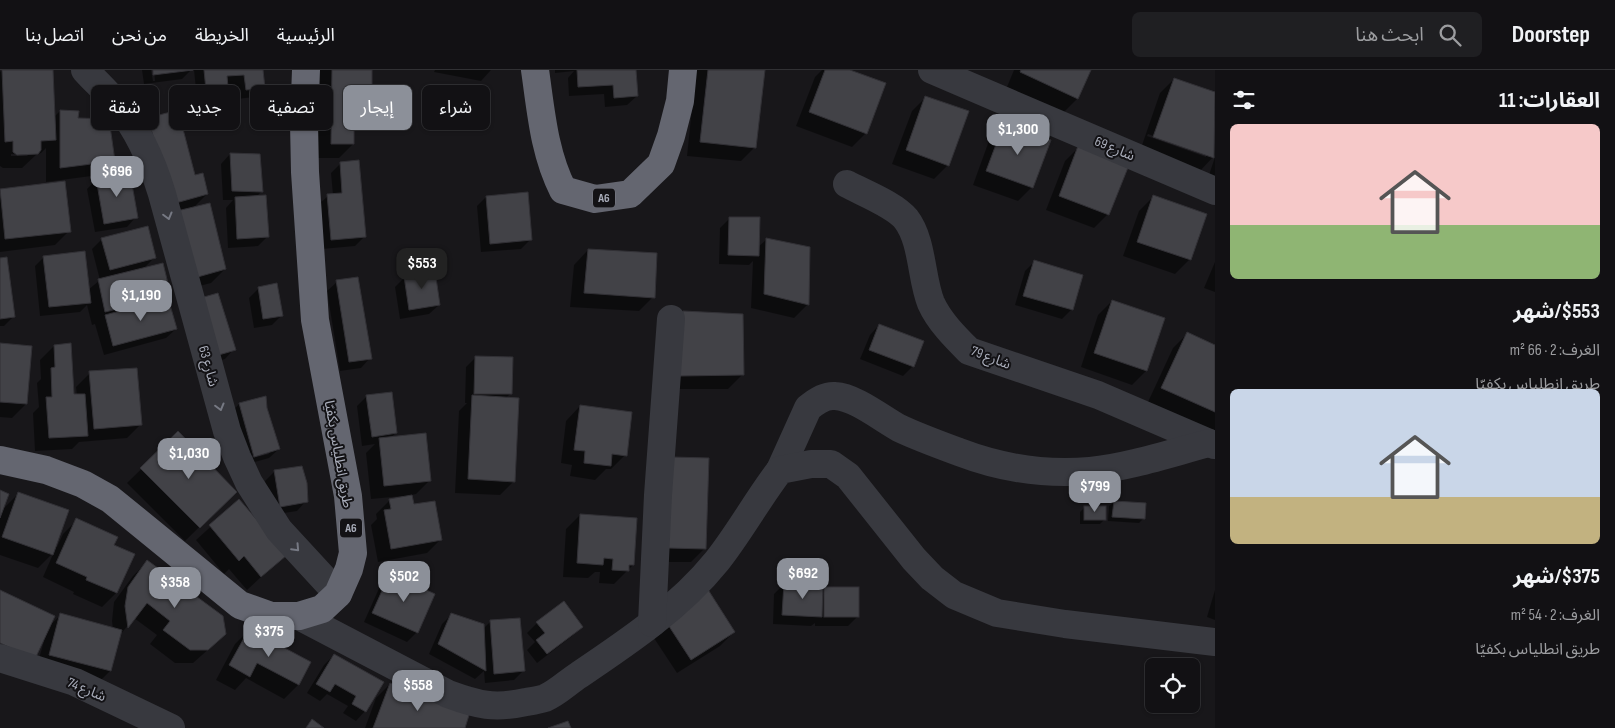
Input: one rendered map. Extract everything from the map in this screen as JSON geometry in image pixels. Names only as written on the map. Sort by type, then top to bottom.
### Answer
[{"type":"highway","name":"طريق انطلياس بكفيّا","points":[[0,460],[46,470],[83,484],[110,499],[240,605],[271,616],[299,616],[322,609],[338,594],[354,553],[348,496],[315,320],[305,162],[306,70]]},
{"type":"highway","name":"A6","points":[[535,70],[544,133],[553,172],[562,190],[595,199],[630,194],[661,164],[680,101],[684,70]]},
{"type":"street","name":"شارع 63","points":[[85,70],[121,109],[134,127],[152,162],[227,431],[249,483],[279,530],[338,594]]},
{"type":"street","name":"شارع 69","points":[[932,70],[1215,191]]},
{"type":"street","name":"شارع 79","points":[[847,184],[893,208],[906,219],[917,243],[931,303],[955,338],[969,351],[1098,395],[1212,444]]},
{"type":"street","points":[[652,623],[658,494],[671,319]]},
{"type":"street","points":[[299,616],[448,694],[487,706],[510,706],[545,698],[652,623],[693,588],[742,528],[765,490],[780,470],[808,408],[816,401],[833,395],[848,398],[901,429],[960,452],[1001,465],[1039,472],[1090,471],[1140,462],[1212,444]]},
{"type":"street","points":[[780,470],[811,464],[831,464],[848,476],[914,559],[932,578],[954,595],[997,613],[1215,642]]},
{"type":"street","name":"شارع 74","points":[[0,658],[75,682],[171,728]]},
{"type":"street","points":[[470,702],[478,728]]},
{"type":"building","points":[[2,70],[53,70],[56,140],[41,141],[41,150],[38,154],[17,155],[13,152],[13,141],[5,142]]},
{"type":"building","points":[[153,70],[193,70],[153,75]]},
{"type":"building","points":[[204,70],[263,70],[265,85],[250,85],[250,90],[246,90],[244,75],[227,76],[228,85],[206,85]]},
{"type":"building","points":[[332,70],[372,70],[372,85],[343,85],[343,130],[354,130],[354,144],[331,144],[331,130],[333,130]]},
{"type":"building","points":[[577,70],[636,70],[638,96],[614,98],[613,85],[578,87]]},
{"type":"building","points":[[708,70],[765,70],[756,148],[700,142]]},
{"type":"building","points":[[825,70],[850,70],[886,83],[867,134],[809,112]]},
{"type":"building","points":[[1021,70],[1091,70],[1078,99],[1020,72]]},
{"type":"building","points":[[1174,78],[1215,92],[1214,158],[1153,137]]},
{"type":"building","points":[[925,96],[969,111],[949,166],[906,150]]},
{"type":"building","points":[[60,110],[79,111],[78,118],[91,118],[91,130],[111,130],[115,161],[60,168]]},
{"type":"building","points":[[169,112],[169,130],[183,130],[195,175],[203,173],[208,194],[172,204],[151,130],[159,130],[159,115]]},
{"type":"building","points":[[1004,123],[1051,140],[1033,188],[986,171]]},
{"type":"building","points":[[1078,146],[1129,165],[1109,215],[1059,196]]},
{"type":"building","points":[[230,153],[260,154],[263,192],[232,191]]},
{"type":"building","points":[[359,160],[366,237],[331,240],[327,194],[342,193],[340,162]]},
{"type":"building","points":[[130,173],[138,218],[104,224],[96,178]]},
{"type":"building","points":[[65,181],[71,232],[5,239],[0,189]]},
{"type":"building","points":[[528,192],[532,240],[490,244],[486,196]]},
{"type":"building","points":[[266,195],[269,237],[237,239],[235,197]]},
{"type":"building","points":[[1153,195],[1207,214],[1191,260],[1137,242]]},
{"type":"building","points":[[210,203],[226,269],[194,278],[177,211]]},
{"type":"building","points":[[729,217],[760,217],[759,256],[728,255]]},
{"type":"building","points":[[148,226],[156,258],[110,270],[101,238]]},
{"type":"building","points":[[766,238],[810,247],[809,305],[764,294]]},
{"type":"building","points":[[588,249],[657,253],[655,298],[584,293]]},
{"type":"building","points":[[85,251],[91,303],[49,307],[43,256]]},
{"type":"building","points":[[7,257],[15,317],[0,319],[0,258]]},
{"type":"building","points":[[1034,260],[1083,275],[1073,310],[1023,296]]},
{"type":"building","points":[[163,263],[171,296],[105,312],[98,279]]},
{"type":"building","points":[[435,271],[440,305],[409,310],[404,276]]},
{"type":"building","points":[[358,277],[372,359],[349,362],[336,280]]},
{"type":"building","points":[[277,283],[283,316],[263,319],[258,287]]},
{"type":"building","points":[[218,293],[236,350],[215,356],[197,299]]},
{"type":"building","points":[[168,298],[177,329],[113,346],[105,315]]},
{"type":"building","points":[[1112,300],[1165,318],[1147,371],[1094,353]]},
{"type":"building","points":[[683,311],[743,314],[744,375],[679,376]]},
{"type":"building","points":[[879,324],[924,341],[914,367],[869,350]]},
{"type":"building","points":[[1187,332],[1215,345],[1215,412],[1161,388]]},
{"type":"building","points":[[0,343],[32,346],[27,404],[0,402]]},
{"type":"building","points":[[71,343],[74,394],[85,394],[88,436],[49,438],[46,397],[52,397],[51,368],[55,367],[54,345]]},
{"type":"building","points":[[475,356],[513,357],[512,394],[474,394]]},
{"type":"building","points":[[137,368],[142,425],[94,429],[89,371]]},
{"type":"building","points":[[392,392],[397,433],[372,437],[366,395]]},
{"type":"building","points":[[472,395],[519,398],[515,482],[468,479]]},
{"type":"building","points":[[266,396],[267,408],[280,449],[254,457],[239,403]]},
{"type":"building","points":[[580,405],[632,412],[627,456],[612,454],[611,466],[584,463],[585,451],[574,450]]},
{"type":"building","points":[[178,431],[237,492],[200,528],[140,468]]},
{"type":"building","points":[[426,433],[431,481],[384,486],[379,438]]},
{"type":"building","points":[[671,457],[709,458],[706,549],[668,548]]},
{"type":"building","points":[[302,466],[307,483],[308,502],[280,507],[274,470]]},
{"type":"building","points":[[0,490],[9,494],[0,518]]},
{"type":"building","points":[[18,492],[69,510],[53,555],[2,537]]},
{"type":"building","points":[[412,495],[414,504],[435,501],[442,540],[391,549],[384,510],[391,509],[389,499]]},
{"type":"building","points":[[239,499],[287,555],[261,577],[244,556],[239,561],[209,525]]},
{"type":"building","points":[[1114,501],[1146,503],[1145,519],[1112,517]]},
{"type":"building","points":[[1084,506],[1106,506],[1106,520],[1084,520]]},
{"type":"building","points":[[580,514],[637,518],[634,565],[629,565],[629,571],[612,570],[613,559],[604,558],[603,565],[577,563]]},
{"type":"building","points":[[76,518],[118,537],[114,545],[135,554],[117,593],[86,580],[87,577],[56,563]]},
{"type":"building","points":[[147,560],[223,616],[226,634],[208,650],[190,650],[163,630],[170,621],[147,603],[128,628],[125,606],[128,587]]},
{"type":"building","points":[[390,573],[435,594],[418,633],[372,613]]},
{"type":"building","points":[[784,583],[823,585],[822,617],[782,615]]},
{"type":"building","points":[[824,587],[859,587],[859,617],[824,617]]},
{"type":"building","points":[[707,588],[735,632],[691,660],[663,617]]},
{"type":"building","points":[[0,590],[55,616],[35,659],[0,643]]},
{"type":"building","points":[[564,601],[583,627],[547,654],[536,640],[545,633],[536,622]]},
{"type":"building","points":[[60,613],[122,630],[111,671],[49,655]]},
{"type":"building","points":[[451,613],[484,624],[486,671],[438,644]]},
{"type":"building","points":[[520,618],[525,671],[494,674],[490,620]]},
{"type":"building","points":[[249,629],[311,662],[299,685],[257,663],[250,677],[229,665]]},
{"type":"building","points":[[334,654],[384,682],[366,712],[352,704],[356,696],[335,684],[330,692],[316,684]]},
{"type":"building","points":[[390,683],[470,712],[465,728],[373,728]]},
{"type":"building","points":[[312,719],[324,728],[306,728]]},
{"type":"building","points":[[568,721],[571,728],[548,728]]}]
